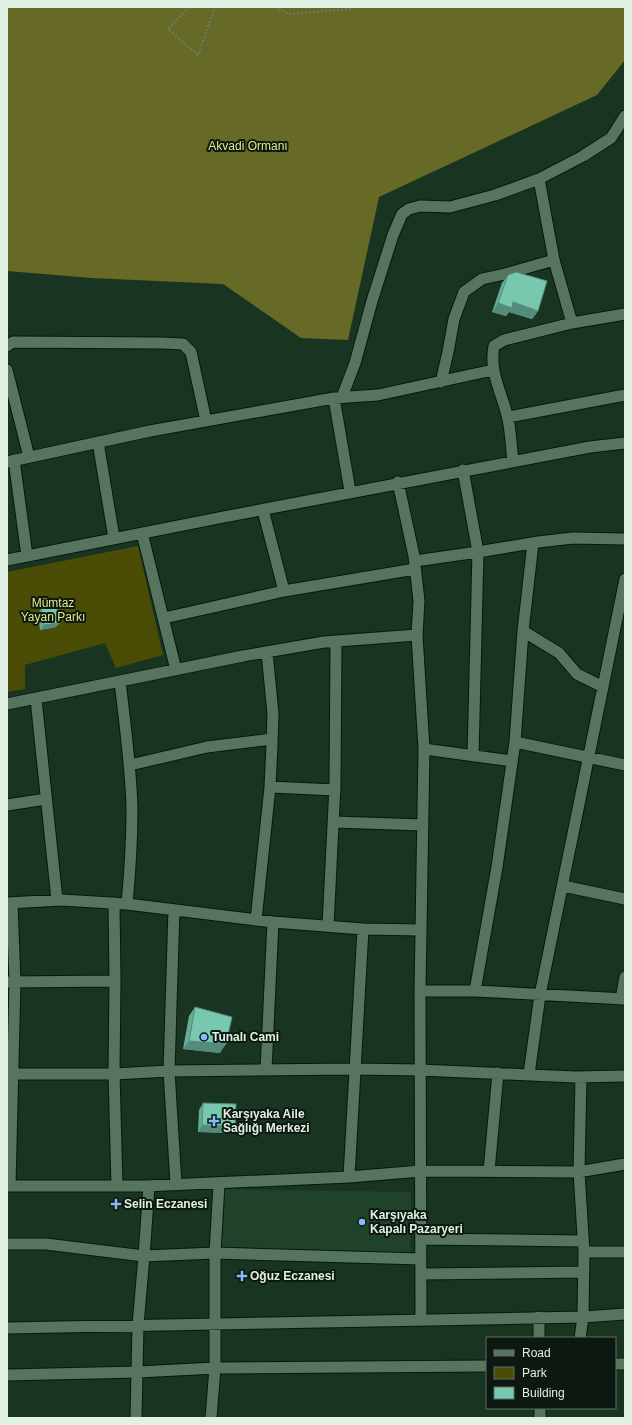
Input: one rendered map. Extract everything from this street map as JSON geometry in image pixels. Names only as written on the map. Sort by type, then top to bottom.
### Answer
[{"type":"street","points":[[350,491],[338,397],[355,363],[372,301],[393,235],[402,214],[409,209],[420,206],[450,207],[495,195],[539,180],[583,156],[611,138],[625,116]]},
{"type":"street","points":[[539,180],[554,260],[572,323]]},
{"type":"street","points":[[441,382],[454,319],[464,292],[482,279],[554,260]]},
{"type":"street","points":[[513,461],[508,417],[493,370],[492,356],[494,346],[504,340],[572,323],[625,314]]},
{"type":"street","points":[[7,346],[13,342],[161,342],[183,344],[191,352],[206,421]]},
{"type":"street","points":[[7,370],[29,457]]},
{"type":"street","points":[[27,556],[10,461],[98,442],[338,397],[378,395],[493,370]]},
{"type":"street","points":[[508,417],[625,395]]},
{"type":"street","points":[[98,442],[114,538]]},
{"type":"street","points":[[7,560],[263,510],[350,491],[590,447],[625,443]]},
{"type":"street","points":[[463,470],[478,552],[473,756]]},
{"type":"street","points":[[398,482],[415,565],[419,601],[417,635],[424,749],[420,991],[421,1320]]},
{"type":"street","points":[[263,510],[284,591]]},
{"type":"street","points":[[142,533],[176,670]]},
{"type":"street","points":[[164,618],[284,591],[478,552],[572,538],[625,539]]},
{"type":"street","points":[[475,991],[497,867],[515,742],[523,631],[533,543]]},
{"type":"street","points":[[529,1074],[540,995],[625,579]]},
{"type":"street","points":[[523,631],[558,653],[577,674],[603,686]]},
{"type":"street","points":[[7,704],[267,652],[336,641],[417,635]]},
{"type":"street","points":[[328,926],[335,790],[336,641]]},
{"type":"street","points":[[256,920],[270,787],[272,739],[273,714],[267,652]]},
{"type":"street","points":[[120,682],[130,765],[132,808],[131,858],[127,904]]},
{"type":"street","points":[[36,699],[57,900]]},
{"type":"street","points":[[130,765],[207,747],[272,739]]},
{"type":"street","points":[[515,742],[625,765]]},
{"type":"street","points":[[424,749],[512,761]]},
{"type":"street","points":[[270,787],[335,790]]},
{"type":"street","points":[[7,805],[46,799]]},
{"type":"street","points":[[334,822],[423,825]]},
{"type":"street","points":[[563,886],[625,899]]},
{"type":"street","points":[[421,930],[363,929],[272,922],[114,903],[57,900],[10,903],[11,982],[9,1186],[149,1186],[176,1184],[218,1184],[350,1177],[421,1171],[579,1172],[625,1164]]},
{"type":"street","points":[[114,903],[114,1074],[117,1186]]},
{"type":"street","points":[[174,910],[169,1071],[176,1184]]},
{"type":"street","points":[[266,1070],[272,922]]},
{"type":"street","points":[[350,1177],[363,929]]},
{"type":"street","points":[[420,991],[475,991],[623,999],[625,977]]},
{"type":"street","points":[[11,982],[115,981]]},
{"type":"street","points":[[10,1074],[114,1074],[169,1071],[355,1069],[420,1070],[581,1077],[625,1076]]},
{"type":"street","points":[[489,1171],[498,1073]]},
{"type":"street","points":[[580,1337],[583,1317],[584,1272],[584,1246],[579,1172],[581,1077]]},
{"type":"street","points":[[211,1418],[215,1368],[215,1253],[218,1184]]},
{"type":"street","points":[[136,1418],[138,1325],[149,1186]]},
{"type":"street","points":[[421,1240],[584,1246],[625,1252]]},
{"type":"street","points":[[7,1244],[46,1244],[144,1256],[215,1253],[421,1259]]},
{"type":"street","points":[[421,1274],[584,1272]]},
{"type":"street","points":[[7,1328],[583,1317],[625,1314]]},
{"type":"street","points":[[539,1317],[539,1337]]},
{"type":"street","points":[[7,1375],[138,1372],[215,1368],[486,1366]]},
{"type":"path","points":[[189,7],[168,29],[198,55],[215,7]]},
{"type":"path","points":[[275,7],[289,14],[350,9],[353,7]]},
{"type":"shaded area","points":[[222,1189],[411,1192],[410,1254],[221,1251]]},
{"type":"green space","name":"Akvadi Ormanı","points":[[7,7],[625,7],[625,60],[597,95],[379,197],[348,340],[301,338],[223,284],[91,278],[7,271]]},
{"type":"green space","name":"Mümtaz Yayan Parkı","points":[[138,546],[163,655],[116,668],[105,643],[25,665],[25,689],[7,692],[7,572]]},
{"type":"building","points":[[516,272],[547,281],[538,311],[513,302],[512,308],[498,303],[508,275]]},
{"type":"building","points":[[57,607],[60,623],[44,625],[41,609]]},
{"type":"building","name":"Tunalı Cami","points":[[195,1007],[232,1017],[226,1044],[189,1041]]},
{"type":"building","points":[[203,1103],[236,1104],[235,1126],[202,1125]]},
{"type":"place","name":"Tunalı Cami","points":[[204,1037]]},
{"type":"place","name":"Karşıyaka Aile Sağlığı Merkezi","points":[[214,1121]]},
{"type":"place","name":"Selin Eczanesi","points":[[116,1204]]},
{"type":"place","name":"Karşıyaka Kapalı Pazaryeri","points":[[362,1222]]},
{"type":"place","name":"Oğuz Eczanesi","points":[[242,1276]]}]
